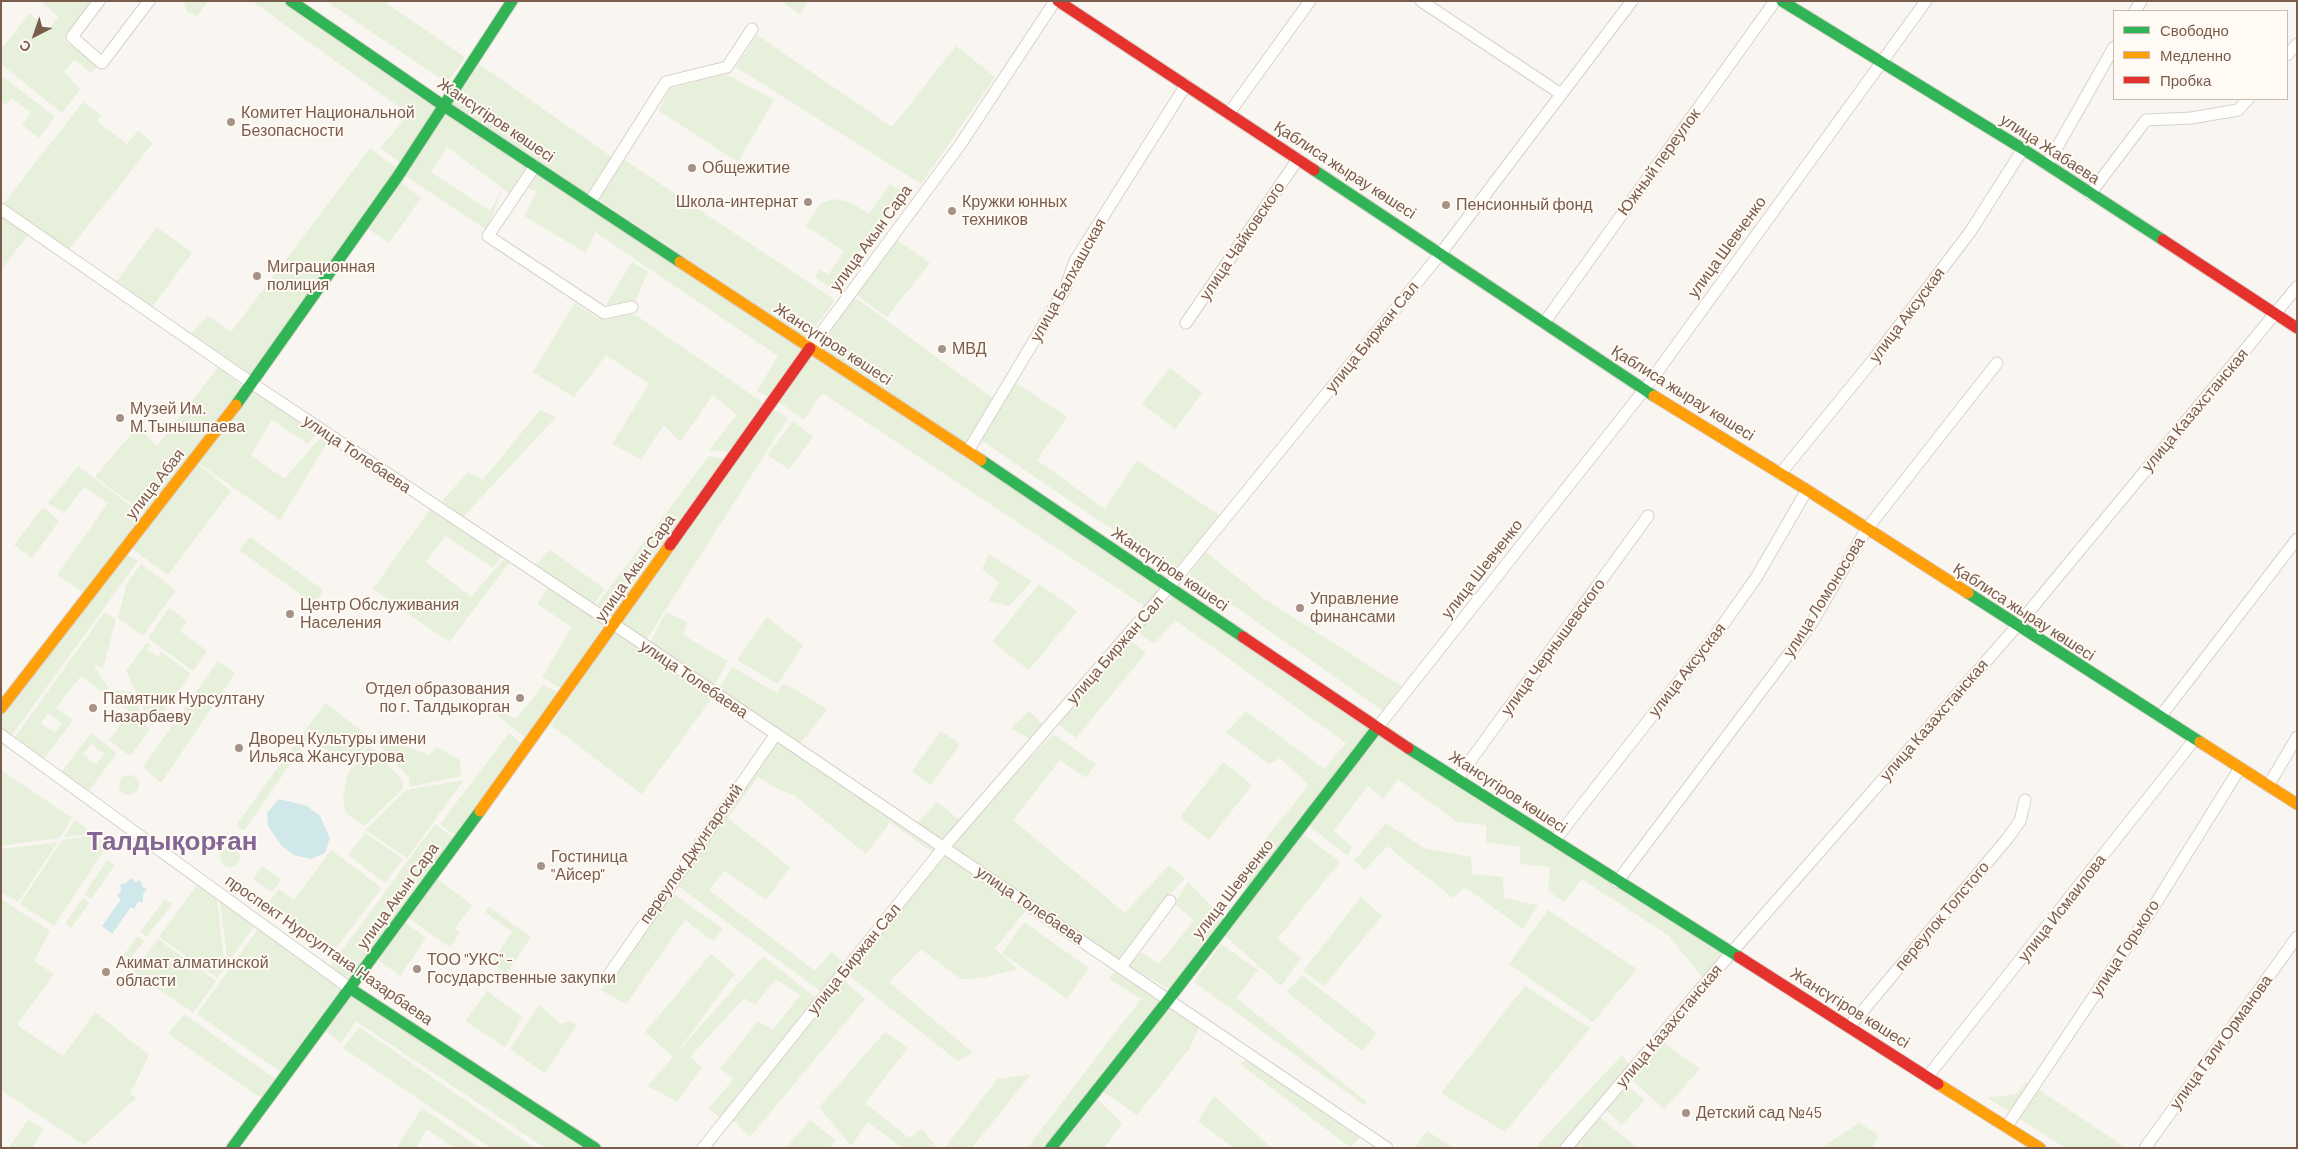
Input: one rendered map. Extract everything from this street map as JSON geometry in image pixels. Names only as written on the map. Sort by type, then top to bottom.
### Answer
[{"type":"main road","name":"Жансүгіров көшесі","points":[[292,1],[444,106],[968,451],[1377,728],[2040,1148]]},
{"type":"main road","name":"улица Абая","points":[[1,708],[253,384],[396,180],[512,1]]},
{"type":"main road","name":"Қаблиса жырау көшесі","points":[[1057,1],[1441,252],[1644,390],[1808,490],[1866,530],[2297,804]]},
{"type":"main road","name":"улица Жабаева","points":[[1782,1],[2023,149],[2297,328]]},
{"type":"main road","name":"улица Акын Сара","points":[[232,1148],[615,625],[810,348]]},
{"type":"main road","name":"улица Шевченко","points":[[1051,1148],[1169,999],[1377,728]]},
{"type":"main road","name":"проспект Нурсултана Назарбаева","points":[[350,989],[595,1148]]},
{"type":"street","points":[[99,1],[72,37],[102,63],[149,1]]},
{"type":"street","name":"улица Акын Сара","points":[[810,348],[960,145],[1057,1]]},
{"type":"street","points":[[1229,113],[1310,1]]},
{"type":"street","points":[[1421,1],[1560,94]]},
{"type":"street","name":"Южный переулок","points":[[1544,322],[1775,1]]},
{"type":"street","name":"улица Шевченко","points":[[1377,728],[1644,390],[1926,1]]},
{"type":"street","name":"улица Биржан Сал","points":[[703,1148],[944,847],[1169,588],[1441,252],[1630,2]]},
{"type":"street","points":[[590,202],[666,82],[727,68],[752,29]]},
{"type":"street","points":[[2288,55],[2297,44]]},
{"type":"street","points":[[2047,165],[2113,49]]},
{"type":"street","name":"улица Балхашская","points":[[968,451],[1065,289],[1075,261],[1186,85]]},
{"type":"street","points":[[2090,194],[2146,120],[2191,118],[2238,110],[2247,100]]},
{"type":"street","name":"улица Аксуская","points":[[1780,474],[1873,360],[1970,232],[2023,149]]},
{"type":"street","name":"улица Чайковского","points":[[1186,323],[1298,158]]},
{"type":"street","points":[[535,166],[488,236],[604,313],[632,307]]},
{"type":"street","name":"улица Толебаева","points":[[1,209],[253,384],[615,625],[1387,1148]]},
{"type":"street","name":"улица Казахстанская","points":[[1566,1148],[1731,953],[2017,626],[2297,287]]},
{"type":"street","name":"улица Ломоносова","points":[[1618,882],[1810,626],[1866,530],[1997,363]]},
{"type":"street","name":"улица Аксуская","points":[[1554,841],[1716,633],[1756,578],[1808,490]]},
{"type":"street","name":"улица Чернышевского","points":[[1457,779],[1648,516]]},
{"type":"street","points":[[2160,717],[2297,539]]},
{"type":"street","name":"переулок Джунгарский","points":[[608,976],[776,734]]},
{"type":"street","name":"проспект Нурсултана Назарбаева","points":[[1,735],[350,989]]},
{"type":"street","points":[[2268,786],[2297,736]]},
{"type":"street","name":"улица Исмаилова","points":[[1928,1076],[2195,739]]},
{"type":"street","name":"улица Горького","points":[[2007,1126],[2149,914],[2240,768]]},
{"type":"street","name":"переулок Толстого","points":[[1850,1026],[2007,839],[2020,821],[2025,800]]},
{"type":"street","points":[[1121,967],[1170,901]]},
{"type":"street","name":"улица Гали Орманова","points":[[2145,1148],[2297,937]]},
{"type":"green space","points":[[41,1],[96,1],[64,40],[97,66],[91,73],[74,59],[64,72],[80,89],[62,113],[1,64],[1,49],[30,13],[48,31],[58,17]]},
{"type":"green space","points":[[184,1],[208,1],[197,16],[186,11]]},
{"type":"green space","points":[[252,1],[286,1],[439,107],[401,163],[380,148],[409,114]]},
{"type":"green space","points":[[326,1],[383,1],[465,57],[447,83]]},
{"type":"green space","points":[[781,1],[808,1],[800,14]]},
{"type":"green space","points":[[757,35],[892,127],[956,46],[995,77],[921,184],[736,67]]},
{"type":"green space","points":[[479,64],[612,157],[589,196],[452,105]]},
{"type":"green space","points":[[726,74],[774,100],[738,162],[659,111],[669,89]]},
{"type":"green space","points":[[1,75],[55,117],[39,138],[22,125],[31,113],[12,98],[6,105],[1,101]]},
{"type":"green space","points":[[83,102],[101,115],[97,121],[127,144],[138,131],[153,143],[67,252],[4,203]]},
{"type":"green space","points":[[446,112],[803,350],[770,398],[757,391],[778,356],[595,232],[586,253],[524,216],[537,192],[517,182],[510,194],[447,147],[431,172],[490,211],[502,189],[487,230],[404,175]]},
{"type":"green space","points":[[370,148],[398,169],[252,376],[191,333],[208,316],[231,332]]},
{"type":"green space","points":[[623,159],[835,300],[807,338],[598,199]]},
{"type":"green space","points":[[399,181],[421,198],[389,243],[367,228]]},
{"type":"green space","points":[[890,184],[903,192],[834,290],[815,277],[820,269],[828,275],[844,251],[806,226],[821,203],[834,199],[850,202],[869,214]]},
{"type":"green space","points":[[1,217],[28,235],[1,270]]},
{"type":"green space","points":[[157,227],[192,253],[152,307],[117,281]]},
{"type":"green space","points":[[897,240],[930,263],[887,317],[856,294]]},
{"type":"green space","points":[[632,262],[648,272],[632,307],[604,308]]},
{"type":"green space","points":[[854,297],[994,399],[966,446],[816,347]]},
{"type":"green space","points":[[575,303],[597,318],[634,314],[765,404],[731,452],[709,450],[737,415],[713,395],[680,442],[664,425],[641,459],[612,444],[649,384],[606,355],[574,397],[533,372]]},
{"type":"green space","points":[[810,353],[1163,587],[1146,607],[822,393],[804,420],[776,400]]},
{"type":"green space","points":[[219,366],[243,387],[146,514],[95,477],[138,426],[157,446]]},
{"type":"green space","points":[[1170,368],[1202,393],[1175,429],[1142,404]]},
{"type":"green space","points":[[1015,382],[1067,417],[1037,460],[1105,509],[1137,460],[1222,517],[1179,575],[981,440]]},
{"type":"green space","points":[[252,388],[317,433],[308,444],[272,420],[251,455],[284,479],[320,438],[327,443],[280,520],[197,462]]},
{"type":"green space","points":[[772,408],[788,418],[645,642],[620,625]]},
{"type":"green space","points":[[540,410],[556,417],[463,517],[442,501],[468,472],[483,480]]},
{"type":"green space","points":[[793,421],[813,437],[789,469],[767,455]]},
{"type":"green space","points":[[709,456],[726,459],[614,618],[597,604]]},
{"type":"green space","points":[[196,462],[231,491],[168,575],[131,548]]},
{"type":"green space","points":[[78,466],[135,509],[144,519],[86,594],[57,575],[108,503],[84,487],[64,513],[48,503]]},
{"type":"green space","points":[[43,507],[59,521],[32,558],[14,545]]},
{"type":"green space","points":[[430,509],[503,555],[493,568],[445,536],[426,562],[471,597],[503,560],[510,562],[449,642],[373,589]]},
{"type":"green space","points":[[250,537],[323,590],[315,605],[239,550]]},
{"type":"green space","points":[[550,550],[605,589],[593,605],[536,565]]},
{"type":"green space","points":[[1206,552],[1263,598],[1401,686],[1383,711],[1189,574]]},
{"type":"green space","points":[[989,554],[1032,581],[1009,606],[989,601],[999,582],[982,569]]},
{"type":"green space","points":[[127,555],[138,561],[12,735],[1,728],[1,714]]},
{"type":"green space","points":[[141,564],[176,590],[143,636],[118,618],[127,583]]},
{"type":"green space","points":[[1039,584],[1077,611],[1029,670],[992,642]]},
{"type":"green space","points":[[549,586],[609,625],[564,690],[542,677],[572,627],[537,604]]},
{"type":"green space","points":[[1173,596],[1370,729],[1248,888],[1234,878],[1309,785],[1280,758],[1269,764],[1226,732],[1246,711],[1324,769],[1346,743],[1175,620],[1154,644],[1137,632]]},
{"type":"green space","points":[[169,608],[187,621],[180,631],[207,651],[193,671],[148,638]]},
{"type":"green space","points":[[105,612],[116,620],[103,668],[93,665],[109,688],[105,694],[81,676],[56,708],[73,720],[44,759],[15,737]],"holes":[[[48,713],[62,723],[55,733],[41,723]]]},
{"type":"green space","points":[[666,612],[687,622],[683,635],[728,661],[713,688],[649,645]]},
{"type":"green space","points":[[767,617],[803,645],[778,684],[737,660]]},
{"type":"green space","points":[[615,630],[712,698],[642,794],[551,725]]},
{"type":"green space","points":[[1130,640],[1146,653],[1076,738],[1056,723]]},
{"type":"green space","points":[[147,642],[151,645],[147,649],[158,657],[162,652],[191,674],[152,726],[126,671]]},
{"type":"green space","points":[[218,661],[235,673],[161,783],[143,767]]},
{"type":"green space","points":[[732,667],[777,693],[784,683],[827,709],[799,745],[717,691]]},
{"type":"green space","points":[[543,685],[559,693],[526,738],[492,711],[498,708],[516,719]]},
{"type":"green space","points":[[113,690],[132,692],[149,731],[130,756],[109,740],[130,712],[109,696]]},
{"type":"green space","points":[[325,703],[372,739],[350,765],[308,738],[244,831],[236,825]]},
{"type":"green space","points":[[1029,711],[1045,726],[1031,740],[1011,728]]},
{"type":"green space","points":[[379,731],[414,750],[429,755],[437,747],[460,760],[461,776],[409,787],[410,779],[377,742]]},
{"type":"green space","points":[[941,731],[960,744],[931,785],[912,771]]},
{"type":"green space","points":[[91,733],[117,753],[88,792],[61,772]],"holes":[[[91,744],[104,754],[96,764],[90,760],[87,762],[89,759],[83,754]]]},
{"type":"green space","points":[[509,733],[526,747],[454,835],[440,824]]},
{"type":"green space","points":[[1053,734],[1096,764],[1086,778],[1060,760],[1013,820],[1125,913],[1169,865],[1185,878],[1157,909],[1119,961],[949,846]]},
{"type":"green space","points":[[1381,734],[1725,954],[1703,978],[1669,936],[1582,879],[1564,902],[1548,891],[1550,867],[1520,864],[1520,847],[1486,842],[1486,825],[1457,822],[1398,779],[1383,799],[1368,786],[1333,831],[1352,846],[1348,856],[1308,825]]},
{"type":"green space","points":[[776,737],[938,846],[932,852],[890,822],[866,854],[795,796],[774,787],[758,777],[728,818],[790,867],[766,900],[725,871],[709,890],[815,971],[831,952],[846,964],[823,993],[674,883]]},
{"type":"green space","points":[[369,745],[404,782],[402,790],[364,826],[346,813],[343,798],[347,775]]},
{"type":"green space","points":[[1223,762],[1252,785],[1209,840],[1180,817]]},
{"type":"green space","points":[[1,770],[72,818],[60,838],[1,846]]},
{"type":"green space","points":[[129,775],[136,778],[139,785],[136,792],[129,795],[122,792],[119,785],[122,778]]},
{"type":"green space","points":[[464,780],[407,858],[365,830],[406,790]]},
{"type":"green space","points":[[937,802],[961,821],[941,842],[917,823]]},
{"type":"green space","points":[[75,819],[91,833],[64,838]]},
{"type":"green space","points":[[1386,823],[1424,848],[1471,857],[1472,874],[1503,877],[1504,898],[1538,905],[1523,929],[1465,887],[1453,898],[1387,846],[1365,870],[1354,861]]},
{"type":"green space","points":[[435,824],[455,839],[350,985],[329,968]]},
{"type":"green space","points":[[365,833],[403,859],[385,883],[348,855]]},
{"type":"green space","points":[[1303,834],[1340,862],[1277,939],[1301,958],[1281,986],[1223,934]]},
{"type":"green space","points":[[94,835],[108,845],[54,926],[20,904],[62,840]]},
{"type":"green space","points":[[58,842],[18,902],[1,892],[1,849]]},
{"type":"green space","points":[[230,847],[237,850],[240,857],[237,864],[230,867],[223,864],[220,857],[223,850]]},
{"type":"green space","points":[[331,850],[382,888],[333,952],[268,903],[279,889],[294,900]]},
{"type":"green space","points":[[947,854],[1030,905],[995,949],[1018,969],[982,978],[961,979],[921,949],[889,982],[973,1053],[958,1061],[847,974]]},
{"type":"green space","points":[[107,860],[115,865],[91,899],[84,894]]},
{"type":"green space","points":[[262,866],[281,879],[272,892],[253,879]]},
{"type":"green space","points":[[435,877],[472,905],[455,929],[460,933],[450,947],[407,917]]},
{"type":"green space","points":[[200,881],[216,891],[225,967],[218,978],[159,937]]},
{"type":"green space","points":[[1188,882],[1223,918],[1170,990],[1128,965],[1141,952],[1159,964],[1194,920],[1174,904]]},
{"type":"green space","points":[[671,892],[723,929],[713,941],[685,920],[626,1004],[601,990]]},
{"type":"green space","points":[[219,895],[257,922],[228,963]]},
{"type":"green space","points":[[1361,897],[1382,916],[1324,986],[1303,971]]},
{"type":"green space","points":[[83,898],[89,903],[71,928],[65,923]]},
{"type":"green space","points":[[1,899],[50,931],[34,961],[54,974],[17,1025],[63,1056],[95,1012],[149,1055],[130,1094],[136,1098],[84,1145],[1,1090]]},
{"type":"green space","points":[[165,899],[172,904],[147,937],[140,932]]},
{"type":"green space","points":[[489,907],[531,937],[506,974],[492,962],[512,932],[485,912]]},
{"type":"green space","points":[[1548,910],[1637,969],[1593,1022],[1509,964]]},
{"type":"green space","points":[[403,921],[426,938],[400,976],[377,959]]},
{"type":"green space","points":[[1024,922],[1089,968],[1067,999],[1002,953]]},
{"type":"green space","points":[[260,926],[343,989],[282,1073],[197,1014]]},
{"type":"green space","points":[[138,936],[144,941],[126,965],[120,960]]},
{"type":"green space","points":[[158,939],[216,981],[193,1013],[133,972]]},
{"type":"green space","points":[[1221,944],[1258,970],[1236,998],[1368,1103],[1363,1104],[1194,982]]},
{"type":"green space","points":[[711,954],[735,974],[674,1056],[763,956],[816,998],[722,1120],[709,1109],[734,1078],[720,1069],[758,1021],[773,1030],[800,995],[776,979],[755,1005],[744,998],[690,1057],[702,1067],[677,1102],[648,1086],[673,1057],[645,1032]]},
{"type":"green space","points":[[1116,969],[1163,1001],[1046,1148],[1027,1148],[1141,999],[1109,979]]},
{"type":"green space","points":[[1302,975],[1377,1033],[1362,1051],[1287,992]]},
{"type":"green space","points":[[843,980],[865,999],[750,1137],[732,1119]]},
{"type":"green space","points":[[1525,986],[1590,1028],[1505,1132],[1441,1093]]},
{"type":"green space","points":[[487,991],[522,1017],[505,1047],[465,1021]]},
{"type":"green space","points":[[352,994],[588,1148],[545,1148],[356,1021],[341,1043],[325,1031]]},
{"type":"green space","points":[[539,1005],[561,1024],[570,1021],[577,1025],[545,1073],[510,1049]]},
{"type":"green space","points":[[1171,1007],[1199,1027],[1190,1048],[1137,1115],[1102,1091]]},
{"type":"green space","points":[[184,1014],[278,1081],[264,1100],[168,1034]]},
{"type":"green space","points":[[359,1027],[535,1148],[491,1148],[343,1048]]},
{"type":"green space","points":[[885,1032],[908,1048],[865,1103],[909,1138],[922,1129],[937,1148],[902,1148],[868,1122],[851,1146],[819,1107]]},
{"type":"green space","points":[[1663,1042],[1700,1069],[1664,1109],[1630,1078]]},
{"type":"green space","points":[[1622,1055],[1630,1066],[1561,1148],[1535,1148]]},
{"type":"green space","points":[[1247,1059],[1361,1136],[1350,1147],[1240,1064]]},
{"type":"green space","points":[[1031,1074],[972,1148],[945,1148],[997,1079]]},
{"type":"green space","points":[[2027,1082],[2126,1148],[2065,1148],[1988,1098],[2016,1094]]},
{"type":"green space","points":[[1626,1085],[1645,1100],[1622,1125],[1604,1108]]},
{"type":"green space","points":[[1214,1096],[1272,1148],[1234,1148],[1198,1121]]},
{"type":"green space","points":[[1097,1099],[1122,1123],[1104,1148],[1059,1148]]},
{"type":"green space","points":[[422,1108],[480,1148],[454,1148],[427,1129],[416,1148],[396,1148]]},
{"type":"green space","points":[[1599,1117],[1638,1148],[1573,1148]]},
{"type":"green space","points":[[28,1120],[44,1129],[32,1148],[8,1148]]},
{"type":"green space","points":[[810,1120],[835,1140],[830,1148],[786,1148]]},
{"type":"green space","points":[[1859,1123],[1879,1135],[1872,1148],[1821,1148]]},
{"type":"green space","points":[[1427,1131],[1454,1148],[1415,1148]]},
{"type":"water","points":[[279,799],[307,806],[320,816],[330,838],[325,853],[311,859],[294,855],[282,846],[268,826],[267,813]]},
{"type":"water","points":[[131,878],[136,882],[140,880],[143,887],[147,889],[143,894],[143,902],[138,902],[134,909],[131,907],[112,934],[102,926],[121,899],[117,896],[121,891],[120,884],[126,883]]},
{"type":"traffic: fast","points":[[291,1],[444,106],[680,262]]},
{"type":"traffic: fast","points":[[236,405],[398,176],[512,1]]},
{"type":"traffic: fast","points":[[1782,1],[2023,149],[2163,240]]},
{"type":"traffic: fast","points":[[1314,170],[1654,396]]},
{"type":"traffic: fast","points":[[981,460],[1243,637]]},
{"type":"traffic: fast","points":[[1968,593],[2200,742]]},
{"type":"traffic: fast","points":[[1051,1148],[1169,999],[1377,728]]},
{"type":"traffic: fast","points":[[1408,748],[1739,957]]},
{"type":"traffic: fast","points":[[232,1148],[480,811]]},
{"type":"traffic: fast","points":[[351,989],[595,1148]]},
{"type":"traffic: slow","points":[[680,262],[981,460]]},
{"type":"traffic: slow","points":[[1654,396],[1807,490],[1968,593]]},
{"type":"traffic: slow","points":[[1,708],[236,405]]},
{"type":"traffic: slow","points":[[480,811],[670,545]]},
{"type":"traffic: slow","points":[[2200,742],[2297,804]]},
{"type":"traffic: slow","points":[[1938,1084],[2040,1148]]},
{"type":"traffic: jam","points":[[1058,1],[1314,170]]},
{"type":"traffic: jam","points":[[2163,240],[2297,328]]},
{"type":"traffic: jam","points":[[670,545],[810,348]]},
{"type":"traffic: jam","points":[[1243,637],[1408,748]]},
{"type":"traffic: jam","points":[[1739,957],[1938,1084]]},
{"type":"place","name":"Комитет Национальной Безопасности","points":[[231,122]]},
{"type":"place","name":"Общежитие","points":[[692,168]]},
{"type":"place","name":"Школа-интернат","points":[[808,202]]},
{"type":"place","name":"Пенсионный фонд","points":[[1446,205]]},
{"type":"place","name":"Кружки юнных техников","points":[[952,211]]},
{"type":"place","name":"Миграционная полиция","points":[[257,276]]},
{"type":"place","name":"МВД","points":[[942,349]]},
{"type":"place","name":"Музей Им. М.Тынышпаева","points":[[120,418]]},
{"type":"place","name":"Управление финансами","points":[[1300,608]]},
{"type":"place","name":"Центр Обслуживания Населения","points":[[290,614]]},
{"type":"place","name":"Отдел образования по г. Талдыкорган","points":[[520,698]]},
{"type":"place","name":"Памятник Нурсултану Назарбаеву","points":[[93,708]]},
{"type":"place","name":"Дворец Культуры имени Ильяса Жансугурова","points":[[239,748]]},
{"type":"place","name":"Гостиница \"Айсер\"","points":[[541,866]]},
{"type":"place","name":"ТОО \"УКС\" - Государственные закупки","points":[[417,969]]},
{"type":"place","name":"Акимат алматинской области","points":[[106,972]]},
{"type":"place","name":"Детский сад №45","points":[[1686,1113]]},
{"type":"district","name":"Талдықорған","points":[[172,841]]}]
